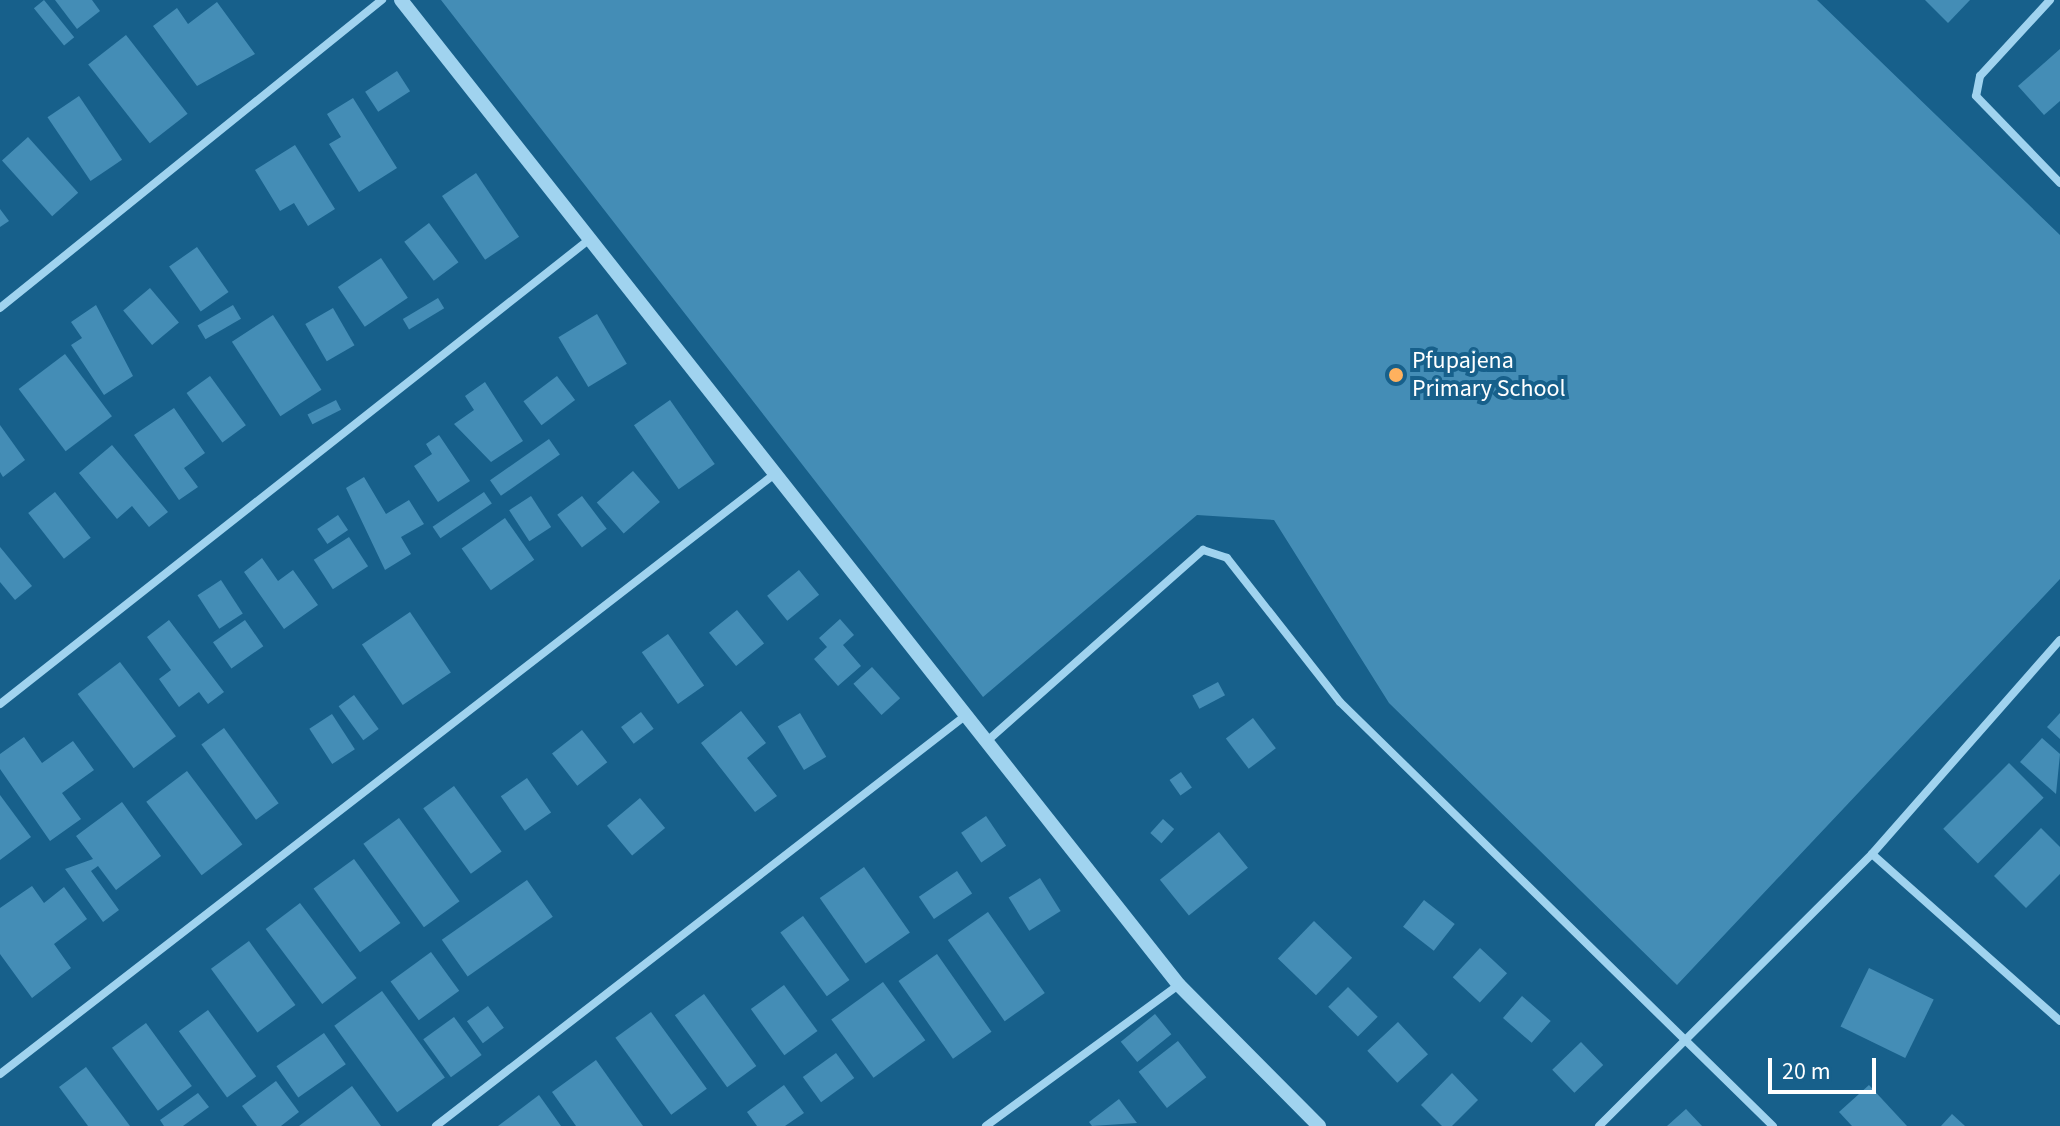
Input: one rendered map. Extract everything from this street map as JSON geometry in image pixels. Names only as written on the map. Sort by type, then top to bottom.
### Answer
[{"type":"street","points":[[0,308],[382,0]]},
{"type":"street","points":[[401,0],[586,242],[1179,985],[1319,1126]]},
{"type":"street","points":[[2050,0],[1980,76],[1976,96],[2060,183]]},
{"type":"street","points":[[0,704],[586,242]]},
{"type":"street","points":[[0,1074],[772,476]]},
{"type":"street","points":[[985,742],[1203,550],[1227,558],[1340,702],[1773,1126]]},
{"type":"street","points":[[1599,1126],[1688,1041],[1872,854],[2060,640]]},
{"type":"street","points":[[436,1126],[965,716]]},
{"type":"street","points":[[1872,854],[2060,1021]]},
{"type":"street","points":[[986,1126],[1179,985]]},
{"type":"building","points":[[44,0],[74,37],[64,45],[34,8]]},
{"type":"building","points":[[55,0],[92,0],[100,11],[77,29]]},
{"type":"building","name":"Pfupajena Primary School","points":[[441,0],[1817,0],[2060,235],[2060,579],[1677,985],[1389,703],[1274,520],[1197,515],[983,697]]},
{"type":"building","points":[[1925,0],[1970,0],[1948,23]]},
{"type":"building","points":[[217,2],[255,54],[197,86],[153,26],[177,8],[188,24]]},
{"type":"building","points":[[126,35],[188,114],[150,143],[88,65]]},
{"type":"building","points":[[2060,49],[2060,101],[2044,115],[2018,86]]},
{"type":"building","points":[[397,71],[410,91],[378,112],[365,92]]},
{"type":"building","points":[[79,96],[122,160],[91,181],[47,117]]},
{"type":"building","points":[[353,98],[397,168],[359,192],[329,144],[341,137],[327,114]]},
{"type":"building","points":[[28,137],[78,193],[52,216],[2,160]]},
{"type":"building","points":[[295,145],[335,209],[308,226],[294,203],[280,211],[255,170]]},
{"type":"building","points":[[476,173],[519,237],[485,260],[442,196]]},
{"type":"building","points":[[0,209],[9,221],[0,227]]},
{"type":"building","points":[[429,223],[458,262],[434,281],[404,242]]},
{"type":"building","points":[[197,247],[229,292],[201,312],[169,267]]},
{"type":"building","points":[[381,258],[408,298],[365,327],[338,287]]},
{"type":"building","points":[[150,288],[179,322],[152,345],[123,310]]},
{"type":"building","points":[[438,298],[444,308],[409,329],[403,319]]},
{"type":"building","points":[[96,305],[133,376],[104,395],[71,345],[82,338],[71,322]]},
{"type":"building","points":[[233,305],[241,319],[205,339],[197,326]]},
{"type":"building","points":[[333,308],[354,345],[327,361],[305,324]]},
{"type":"building","points":[[597,314],[627,364],[588,387],[558,337]]},
{"type":"building","points":[[273,315],[321,390],[280,416],[232,342]]},
{"type":"building","points":[[65,354],[112,416],[66,451],[19,389]]},
{"type":"building","points":[[210,376],[246,425],[222,442],[187,393]]},
{"type":"building","points":[[557,376],[575,400],[542,425],[523,401]]},
{"type":"building","points":[[485,382],[523,441],[491,462],[454,424],[474,410],[465,396]]},
{"type":"building","points":[[336,400],[341,410],[312,424],[307,415]]},
{"type":"building","points":[[670,400],[715,464],[679,489],[634,425]]},
{"type":"building","points":[[174,408],[205,453],[184,468],[198,487],[179,500],[134,435]]},
{"type":"building","points":[[0,425],[25,460],[3,477],[0,472]]},
{"type":"building","points":[[439,435],[470,481],[438,502],[414,466],[432,454],[426,444]]},
{"type":"building","points":[[549,439],[560,455],[501,496],[490,480]]},
{"type":"building","points":[[112,445],[168,512],[149,527],[132,506],[117,519],[79,473]]},
{"type":"building","points":[[633,471],[660,502],[624,533],[597,502]]},
{"type":"building","points":[[364,477],[386,514],[409,500],[424,524],[401,537],[411,554],[385,570],[346,488]]},
{"type":"building","points":[[55,492],[91,538],[64,559],[28,513]]},
{"type":"building","points":[[484,492],[492,504],[440,538],[433,527]]},
{"type":"building","points":[[531,496],[551,527],[529,541],[509,510]]},
{"type":"building","points":[[582,496],[607,529],[582,547],[557,515]]},
{"type":"building","points":[[338,515],[348,530],[327,544],[317,529]]},
{"type":"building","points":[[505,518],[534,560],[491,590],[462,548]]},
{"type":"building","points":[[349,537],[368,566],[333,589],[314,560]]},
{"type":"building","points":[[0,547],[32,586],[15,600],[0,582]]},
{"type":"building","points":[[262,558],[278,581],[293,570],[318,605],[284,629],[244,572]]},
{"type":"building","points":[[799,570],[819,595],[787,621],[767,596]]},
{"type":"building","points":[[221,580],[243,614],[219,629],[198,595]]},
{"type":"building","points":[[737,610],[764,643],[736,666],[709,633]]},
{"type":"building","points":[[410,612],[451,673],[403,705],[362,644]]},
{"type":"building","points":[[840,619],[854,635],[843,645],[861,666],[838,686],[814,659],[827,647],[819,638]]},
{"type":"building","points":[[169,620],[224,692],[208,704],[199,692],[179,707],[159,679],[171,670],[147,637]]},
{"type":"building","points":[[245,620],[263,646],[231,669],[213,642]]},
{"type":"building","points":[[668,634],[704,686],[678,704],[642,652]]},
{"type":"building","points":[[120,662],[176,736],[134,768],[78,694]]},
{"type":"building","points":[[872,667],[900,698],[882,715],[853,684]]},
{"type":"building","points":[[1218,682],[1225,695],[1199,709],[1192,696]]},
{"type":"building","points":[[354,695],[379,729],[363,740],[339,706]]},
{"type":"building","points":[[741,711],[766,743],[747,758],[777,796],[755,812],[701,743]]},
{"type":"building","points":[[641,712],[654,729],[634,744],[621,727]]},
{"type":"building","points":[[800,713],[826,757],[804,770],[778,726]]},
{"type":"building","points":[[2060,713],[2060,739],[2047,727]]},
{"type":"building","points":[[332,714],[355,749],[332,764],[309,729]]},
{"type":"building","points":[[1253,718],[1276,748],[1249,769],[1226,738]]},
{"type":"building","points":[[224,728],[279,803],[256,820],[201,744]]},
{"type":"building","points":[[582,730],[607,762],[577,786],[552,753]]},
{"type":"building","points":[[24,737],[42,763],[73,741],[94,770],[62,793],[81,819],[50,841],[0,769],[0,754]]},
{"type":"building","points":[[2042,738],[2060,754],[2056,794],[2020,762]]},
{"type":"building","points":[[2009,763],[2044,798],[1978,863],[1943,829]]},
{"type":"building","points":[[187,771],[242,844],[202,875],[146,802]]},
{"type":"building","points":[[1181,772],[1192,788],[1180,796],[1170,780]]},
{"type":"building","points":[[527,778],[551,812],[525,831],[501,796]]},
{"type":"building","points":[[454,786],[502,852],[471,874],[423,808]]},
{"type":"building","points":[[0,795],[31,837],[0,860]]},
{"type":"building","points":[[640,798],[665,828],[632,856],[607,826]]},
{"type":"building","points":[[122,802],[161,856],[116,890],[98,866],[91,871],[119,910],[103,922],[65,869],[93,859],[76,836]]},
{"type":"building","points":[[986,816],[1006,846],[981,863],[961,833]]},
{"type":"building","points":[[399,818],[460,901],[424,927],[363,844]]},
{"type":"building","points":[[1163,819],[1174,829],[1161,843],[1150,833]]},
{"type":"building","points":[[2041,828],[2060,847],[2060,874],[2026,908],[1994,876]]},
{"type":"building","points":[[1219,832],[1248,868],[1189,916],[1160,880]]},
{"type":"building","points":[[354,859],[400,923],[360,952],[314,888]]},
{"type":"building","points":[[864,867],[910,933],[866,964],[820,898]]},
{"type":"building","points":[[957,871],[972,893],[934,919],[919,897]]},
{"type":"building","points":[[1040,878],[1061,911],[1029,931],[1009,898]]},
{"type":"building","points":[[527,880],[553,917],[468,977],[442,940]]},
{"type":"building","points":[[32,886],[44,903],[64,887],[87,919],[54,944],[71,968],[32,998],[0,954],[0,908]]},
{"type":"building","points":[[1424,900],[1455,924],[1434,951],[1403,927]]},
{"type":"building","points":[[300,903],[357,978],[322,1004],[266,929]]},
{"type":"building","points":[[988,912],[1045,993],[1005,1021],[948,940]]},
{"type":"building","points":[[803,916],[849,980],[827,996],[780,932]]},
{"type":"building","points":[[1314,921],[1352,958],[1316,995],[1278,958]]},
{"type":"building","points":[[249,941],[295,1005],[257,1033],[211,969]]},
{"type":"building","points":[[1480,948],[1507,973],[1480,1002],[1453,977]]},
{"type":"building","points":[[431,952],[459,991],[419,1020],[391,981]]},
{"type":"building","points":[[937,954],[991,1032],[953,1059],[898,981]]},
{"type":"building","points":[[1869,968],[1934,1000],[1905,1058],[1841,1026]]},
{"type":"building","points":[[883,982],[925,1040],[874,1078],[831,1020]]},
{"type":"building","points":[[784,985],[818,1031],[784,1055],[751,1009]]},
{"type":"building","points":[[1348,987],[1378,1017],[1358,1036],[1328,1007]]},
{"type":"building","points":[[382,991],[445,1078],[397,1112],[334,1026]]},
{"type":"building","points":[[704,994],[756,1066],[727,1087],[675,1015]]},
{"type":"building","points":[[1522,996],[1551,1021],[1532,1043],[1503,1018]]},
{"type":"building","points":[[488,1006],[504,1028],[483,1043],[467,1021]]},
{"type":"building","points":[[208,1010],[256,1076],[227,1097],[179,1031]]},
{"type":"building","points":[[651,1012],[707,1089],[671,1115],[615,1038]]},
{"type":"building","points":[[1155,1014],[1171,1034],[1137,1062],[1121,1042]]},
{"type":"building","points":[[454,1017],[482,1055],[451,1077],[423,1039]]},
{"type":"building","points":[[1398,1022],[1428,1054],[1397,1083],[1367,1051]]},
{"type":"building","points":[[146,1023],[192,1086],[158,1111],[112,1048]]},
{"type":"building","points":[[324,1033],[346,1064],[298,1097],[276,1066]]},
{"type":"building","points":[[1178,1041],[1206,1077],[1167,1108],[1139,1072]]},
{"type":"building","points":[[1581,1042],[1603,1065],[1574,1093],[1552,1070]]},
{"type":"building","points":[[836,1053],[854,1078],[821,1102],[803,1077]]},
{"type":"building","points":[[596,1060],[643,1126],[576,1126],[552,1092]]},
{"type":"building","points":[[86,1067],[130,1126],[88,1126],[59,1087]]},
{"type":"building","points":[[1452,1073],[1478,1100],[1452,1126],[1442,1126],[1421,1105]]},
{"type":"building","points":[[276,1081],[299,1112],[281,1126],[257,1126],[242,1106]]},
{"type":"building","points":[[784,1085],[804,1113],[785,1126],[757,1126],[747,1112]]},
{"type":"building","points":[[1869,1085],[1907,1126],[1852,1126],[1839,1112]]},
{"type":"building","points":[[352,1086],[381,1126],[299,1126]]},
{"type":"building","points":[[198,1093],[209,1107],[183,1126],[164,1126],[160,1120]]},
{"type":"building","points":[[539,1095],[561,1126],[498,1126]]},
{"type":"building","points":[[1119,1099],[1137,1123],[1092,1126],[1089,1122]]},
{"type":"building","points":[[1686,1109],[1702,1126],[1667,1126]]},
{"type":"building","points":[[1952,1114],[1965,1126],[1941,1126]]},
{"type":"place","name":"Pfupajena Primary School","points":[[1396,375]]}]
